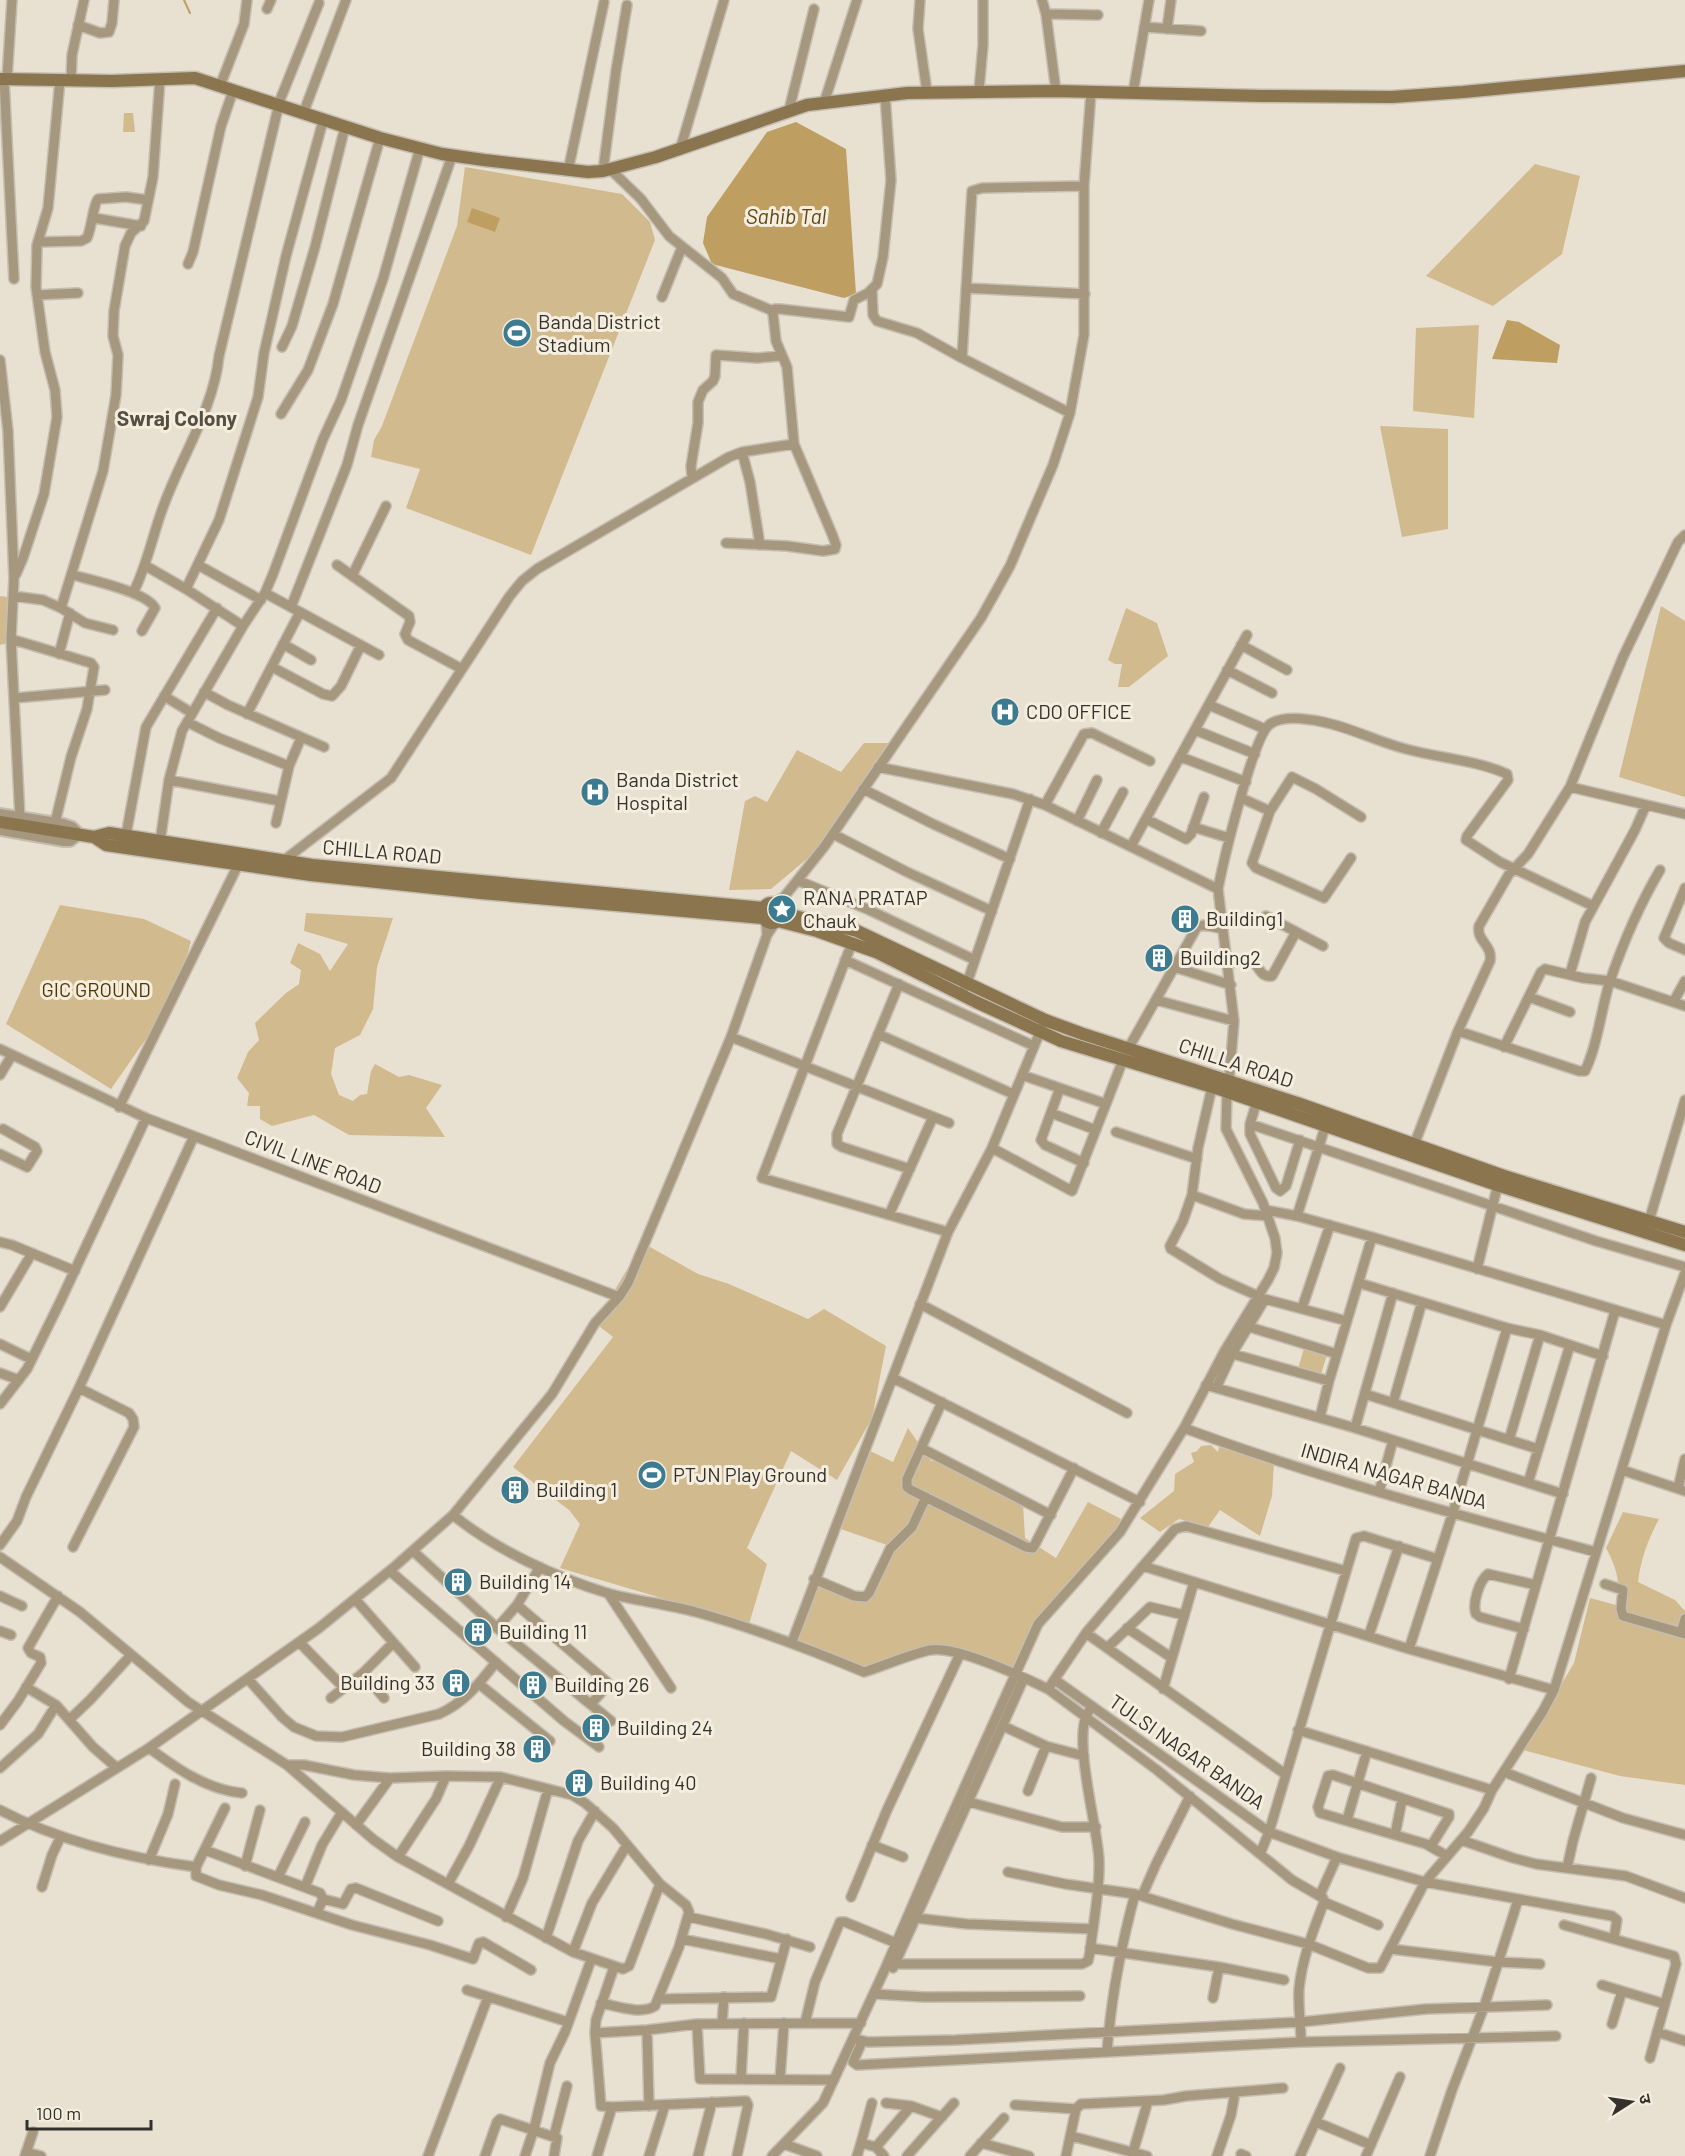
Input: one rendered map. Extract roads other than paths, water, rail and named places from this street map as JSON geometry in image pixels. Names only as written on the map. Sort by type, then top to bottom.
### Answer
[{"type":"main road","points":[[4,79],[189,78],[380,138],[452,156],[568,171],[606,170],[680,150],[789,111],[824,103],[885,95],[979,90],[1056,90],[1392,97],[1685,71]]},
{"type":"main road","name":"CHILLA ROAD","points":[[0,822],[54,826],[94,837],[109,833],[126,835],[241,860],[283,861],[565,894]]},
{"type":"main road","points":[[94,837],[106,845],[241,860],[311,875],[774,912],[817,931],[876,952],[1039,1033],[1125,1055],[1212,1087],[1228,1087],[1257,1101],[1328,1120],[1437,1159]]},
{"type":"main road","name":"CHILLA ROAD","points":[[774,912],[856,931],[1125,1055],[1414,1145],[1437,1159],[1499,1180],[1685,1232]]},
{"type":"main road","points":[[1499,1180],[1685,1245]]},
{"type":"street","points":[[12,0],[4,79],[14,279]]},
{"type":"street","points":[[14,578],[44,494],[57,417],[55,390],[45,352],[37,295],[38,242],[48,208],[66,80],[84,0]]},
{"type":"street","points":[[78,26],[100,33],[109,32],[114,0]]},
{"type":"street","points":[[220,86],[244,24],[248,0]]},
{"type":"street","points":[[303,114],[346,0]]},
{"type":"street","points":[[680,150],[724,0]]},
{"type":"street","points":[[824,103],[857,0]]},
{"type":"street","points":[[920,0],[918,34],[927,92]]},
{"type":"street","points":[[979,90],[983,45],[983,0]]},
{"type":"street","points":[[1042,0],[1046,14],[1056,90]]},
{"type":"street","points":[[1133,93],[1149,0]]},
{"type":"street","points":[[1167,28],[1171,0]]},
{"type":"street","points":[[568,171],[604,2]]},
{"type":"street","points":[[133,593],[146,566],[166,499],[199,424],[215,380],[278,106],[319,3]]},
{"type":"street","points":[[627,5],[616,71],[606,170],[641,199],[669,236],[722,278],[736,296],[773,311],[780,309],[846,318],[850,315],[856,298],[872,290],[879,278],[891,180],[885,95]]},
{"type":"street","points":[[789,111],[814,9]]},
{"type":"street","points":[[1046,14],[1098,15]]},
{"type":"street","points":[[1144,27],[1201,31]]},
{"type":"street","points":[[61,608],[104,471],[116,395],[118,355],[113,328],[125,246],[132,233],[144,221],[156,159],[160,79]]},
{"type":"street","points":[[188,264],[194,249],[221,126],[233,91]]},
{"type":"street","points":[[0,1841],[149,1748],[202,1712],[299,1642],[413,1551],[453,1515],[552,1394],[595,1323],[619,1297],[628,1283],[731,1037],[774,912],[833,834],[981,618],[1010,566],[1053,465],[1070,414],[1084,335],[1084,186],[1091,92]]},
{"type":"street","points":[[186,589],[228,496],[258,397],[264,353],[286,256],[323,121]]},
{"type":"street","points":[[282,347],[292,326],[315,247],[345,127]]},
{"type":"street","points":[[281,414],[308,370],[333,304],[380,138]]},
{"type":"street","points":[[160,842],[178,743],[204,692],[263,596],[323,439],[341,400],[383,279],[420,148]]},
{"type":"street","points":[[247,714],[284,644],[452,156]]},
{"type":"street","points":[[962,358],[972,191],[982,188],[1084,186]]},
{"type":"street","points":[[38,242],[84,240],[89,234],[94,218],[94,204],[98,199],[126,197],[148,200]]},
{"type":"street","points":[[94,218],[141,226]]},
{"type":"street","points":[[662,297],[682,247]]},
{"type":"street","points":[[966,288],[1084,294]]},
{"type":"street","points":[[872,290],[874,318],[917,333],[1070,414]]},
{"type":"street","points":[[37,295],[78,293]]},
{"type":"street","points":[[726,543],[823,551],[835,549],[836,545],[794,444],[788,373],[776,341],[773,311]]},
{"type":"street","points":[[692,478],[691,460],[698,423],[698,402],[703,390],[715,376],[716,356],[781,356]]},
{"type":"street","points":[[0,360],[8,430],[14,578],[11,639],[20,818]]},
{"type":"street","points":[[283,861],[391,778],[509,597],[522,581],[729,457],[742,452],[794,444]]},
{"type":"street","points":[[742,452],[750,482],[760,545]]},
{"type":"street","points":[[352,576],[386,506]]},
{"type":"street","points":[[1414,1145],[1458,1031],[1491,961],[1490,949],[1480,937],[1479,926],[1509,874],[1528,854],[1570,787],[1623,657],[1678,542],[1685,535]]},
{"type":"street","points":[[198,565],[296,610],[380,655]]},
{"type":"street","points":[[337,565],[410,616],[405,634],[408,640],[462,669]]},
{"type":"street","points":[[146,566],[243,626]]},
{"type":"street","points":[[73,575],[133,593],[155,605],[142,631]]},
{"type":"street","points":[[13,596],[43,600],[85,623],[113,630]]},
{"type":"street","points":[[126,835],[146,727],[217,608]]},
{"type":"street","points":[[59,654],[70,613]]},
{"type":"street","points":[[1131,846],[1247,634]]},
{"type":"street","points":[[0,814],[54,826],[71,757],[87,709],[94,667],[11,639]]},
{"type":"street","points":[[284,644],[311,660]]},
{"type":"street","points":[[272,667],[323,694],[332,696],[341,686],[361,645]]},
{"type":"street","points":[[1241,645],[1287,670]]},
{"type":"street","points":[[1227,670],[1272,693]]},
{"type":"street","points":[[15,698],[105,690]]},
{"type":"street","points":[[204,692],[247,714],[324,747]]},
{"type":"street","points":[[164,696],[192,713]]},
{"type":"street","points":[[1209,705],[1265,729]]},
{"type":"street","points":[[1245,1326],[1274,1268],[1277,1253],[1267,1213],[1226,1129],[1234,1021],[1218,889],[1229,838],[1265,729],[1277,721],[1297,719],[1323,722],[1405,749],[1507,774],[1508,780],[1467,836],[1467,840],[1500,862],[1593,906]]},
{"type":"street","points":[[187,722],[219,738],[289,766]]},
{"type":"street","points":[[1195,730],[1255,754]]},
{"type":"street","points":[[1045,806],[1084,734],[1092,733],[1150,761]]},
{"type":"street","points":[[276,823],[289,766],[301,738]]},
{"type":"street","points":[[1181,757],[1246,782]]},
{"type":"street","points":[[878,766],[1030,799],[1218,889]]},
{"type":"street","points":[[1351,858],[1324,898],[1256,868],[1252,860],[1270,811],[1289,779],[1295,777],[1361,817]]},
{"type":"street","points":[[170,780],[280,801]]},
{"type":"street","points":[[1077,821],[1097,780]]},
{"type":"street","points":[[1570,787],[1685,814]]},
{"type":"street","points":[[863,789],[1010,859]]},
{"type":"street","points":[[1101,833],[1123,792]]},
{"type":"street","points":[[1146,819],[1182,838],[1189,837],[1204,797]]},
{"type":"street","points":[[1241,798],[1270,811]]},
{"type":"street","points":[[961,994],[967,983],[1030,799]]},
{"type":"street","points":[[1570,974],[1585,922],[1625,851],[1647,805]]},
{"type":"street","points":[[1193,827],[1229,838]]},
{"type":"street","points":[[0,830],[64,841],[70,841],[79,834]]},
{"type":"street","points":[[833,834],[907,872],[992,911]]},
{"type":"street","points":[[119,1107],[241,860]]},
{"type":"street","points":[[1458,1031],[1578,1071],[1585,1071],[1610,981],[1635,919],[1660,870]]},
{"type":"street","points":[[799,881],[867,909],[975,960]]},
{"type":"street","points":[[1685,888],[1664,938],[1669,943],[1685,950]]},
{"type":"street","points":[[1266,916],[1323,946]]},
{"type":"street","points":[[992,1148],[1069,1191],[1074,1189],[1125,1055],[1174,967],[1197,927],[1204,925],[1223,929]]},
{"type":"street","points":[[1227,964],[1251,959],[1262,975],[1272,976],[1296,932]]},
{"type":"street","points":[[852,943],[762,1178],[948,1232]]},
{"type":"street","points":[[845,960],[1034,1046]]},
{"type":"street","points":[[1174,967],[1231,985]]},
{"type":"street","points":[[1504,1047],[1541,972],[1545,969],[1583,978],[1610,981],[1685,1006]]},
{"type":"street","points":[[1674,1001],[1685,981]]},
{"type":"street","points":[[899,984],[837,1134],[837,1144],[909,1169]]},
{"type":"street","points":[[1529,997],[1570,1012]]},
{"type":"street","points":[[1156,1000],[1234,1021]]},
{"type":"street","points":[[792,1642],[814,1579],[948,1232],[992,1148],[1045,1020]]},
{"type":"street","points":[[878,1034],[1013,1094]]},
{"type":"street","points":[[731,1037],[949,1123]]},
{"type":"street","name":"CIVIL LINE ROAD","points":[[0,1049],[146,1118],[619,1297]]},
{"type":"street","points":[[0,1075],[12,1055]]},
{"type":"street","points":[[1022,1075],[1106,1104]]},
{"type":"street","points":[[1212,1087],[1198,1148],[1192,1195],[1183,1221],[1171,1243],[1171,1249],[1213,1275],[1258,1296]]},
{"type":"street","points":[[1060,1088],[1041,1137],[1042,1143],[1084,1163]]},
{"type":"street","points":[[1650,1221],[1685,1100]]},
{"type":"street","points":[[1257,1101],[1250,1124],[1250,1134],[1276,1188],[1280,1191],[1286,1186],[1300,1140]]},
{"type":"street","points":[[1051,1113],[1096,1130]]},
{"type":"street","points":[[889,1215],[933,1117]]},
{"type":"street","points":[[0,1404],[19,1380],[31,1359],[75,1271],[146,1118]]},
{"type":"street","points":[[1297,1216],[1328,1120]]},
{"type":"street","points":[[1250,1124],[1596,1240],[1685,1267]]},
{"type":"street","points":[[0,1154],[27,1167],[37,1151],[35,1147],[3,1129]]},
{"type":"street","points":[[1116,1132],[1197,1159]]},
{"type":"street","points":[[0,1545],[17,1521],[26,1497],[79,1388],[194,1136]]},
{"type":"street","points":[[1477,1269],[1499,1180]]},
{"type":"street","points":[[1192,1195],[1244,1214],[1267,1213],[1297,1216],[1666,1325]]},
{"type":"street","points":[[1302,1308],[1329,1225]]},
{"type":"street","points":[[1320,1418],[1372,1237]]},
{"type":"street","points":[[0,1242],[75,1271]]},
{"type":"street","points":[[0,1307],[32,1253]]},
{"type":"street","points":[[1008,1872],[1065,1884],[1139,1895],[1308,1944],[1375,1969],[1380,1968],[1425,1882],[1461,1840],[1484,1808],[1492,1790],[1554,1690],[1666,1325],[1685,1273]]},
{"type":"street","points":[[1359,1283],[1507,1328],[1540,1335],[1603,1356]]},
{"type":"street","points":[[1355,1428],[1393,1293]]},
{"type":"street","points":[[885,1969],[891,1969],[897,1964],[1003,1726],[1038,1624],[1120,1532],[1184,1428],[1206,1385],[1245,1326],[1265,1299],[1347,1321]]},
{"type":"street","points":[[1393,1403],[1422,1302]]},
{"type":"street","points":[[920,1304],[1127,1413]]},
{"type":"street","points":[[1509,1679],[1615,1311]]},
{"type":"street","points":[[1245,1326],[1337,1354]]},
{"type":"street","points":[[1409,1649],[1478,1431],[1507,1328]]},
{"type":"street","points":[[1509,1440],[1540,1335]]},
{"type":"street","points":[[0,1344],[31,1359]]},
{"type":"street","points":[[1528,1483],[1570,1345]]},
{"type":"street","points":[[1228,1353],[1329,1382]]},
{"type":"street","points":[[1216,1388],[1228,1353]]},
{"type":"street","points":[[0,1373],[19,1380]]},
{"type":"street","points":[[893,1378],[1140,1502]]},
{"type":"street","points":[[1206,1385],[1355,1428],[1563,1494]]},
{"type":"street","points":[[73,1546],[134,1427],[129,1413],[79,1388]]},
{"type":"street","points":[[1365,1394],[1538,1449]]},
{"type":"street","points":[[942,1401],[906,1483],[911,1490],[1030,1549],[1036,1546],[1074,1468]]},
{"type":"street","name":"INDIRA NAGAR BANDA","points":[[1184,1428],[1230,1446],[1379,1492],[1596,1552]]},
{"type":"street","points":[[1379,1492],[1393,1440]]},
{"type":"street","points":[[921,1448],[1051,1515]]},
{"type":"street","points":[[1622,1470],[1681,1490],[1685,1459]]},
{"type":"street","points":[[814,1579],[854,1596],[865,1597],[890,1549],[912,1527],[926,1497]]},
{"type":"street","points":[[453,1515],[485,1538],[540,1567],[608,1593],[697,1612],[792,1642],[864,1672],[932,1649],[960,1654],[1020,1676],[1048,1689],[1085,1716],[1190,1796],[1292,1880],[1322,1899],[1378,1925]]},
{"type":"street","points":[[1048,1689],[1086,1633],[1175,1529],[1186,1526],[1346,1571]]},
{"type":"street","name":"TULSI NAGAR BANDA","points":[[1055,1680],[1269,1832],[1354,1543],[1359,1536],[1399,1546]]},
{"type":"street","points":[[1369,1635],[1399,1546],[1438,1559]]},
{"type":"street","points":[[413,1551],[497,1628],[611,1721]]},
{"type":"street","points":[[0,1557],[58,1596],[202,1712],[287,1765],[356,1825],[398,1857],[573,1952],[614,1967],[623,1969],[629,1966],[660,1884]]},
{"type":"street","points":[[1143,1566],[1409,1649],[1554,1690]]},
{"type":"street","points":[[497,1628],[517,1605],[540,1567]]},
{"type":"street","points":[[390,1570],[564,1721],[599,1747]]},
{"type":"street","points":[[1524,1629],[1479,1617],[1474,1606],[1483,1580],[1488,1574],[1536,1585]]},
{"type":"street","points":[[1163,1689],[1194,1582]]},
{"type":"street","points":[[1605,1584],[1623,1590],[1621,1609],[1623,1616],[1683,1633],[1685,1619]]},
{"type":"street","points":[[608,1593],[671,1688]]},
{"type":"street","points":[[0,1596],[21,1606]]},
{"type":"street","points":[[0,1725],[42,1660],[29,1651],[29,1646],[58,1596]]},
{"type":"street","points":[[355,1599],[415,1667]]},
{"type":"street","points":[[517,1605],[607,1682],[606,1687],[591,1704]]},
{"type":"street","points":[[1107,1648],[1150,1607],[1184,1615]]},
{"type":"street","points":[[1127,1628],[1172,1658]]},
{"type":"street","points":[[0,1631],[11,1635]]},
{"type":"street","points":[[1086,1633],[1285,1774]]},
{"type":"street","points":[[299,1642],[344,1688]]},
{"type":"street","points":[[332,1698],[363,1673],[393,1642]]},
{"type":"street","points":[[70,1719],[90,1700],[130,1654]]},
{"type":"street","points":[[851,1897],[872,1845],[960,1654]]},
{"type":"street","points":[[248,1679],[294,1727],[306,1733],[327,1738],[342,1737],[452,1709],[479,1684],[496,1662]]},
{"type":"street","points":[[363,1673],[384,1698]]},
{"type":"street","points":[[1020,1676],[861,2023],[853,2062],[856,2065],[1301,2042],[1556,2036]]},
{"type":"street","points":[[479,1684],[550,1741]]},
{"type":"street","points":[[26,1688],[56,1705],[93,1748],[117,1768]]},
{"type":"street","points":[[0,1768],[38,1734],[56,1705]]},
{"type":"street","points":[[897,1964],[1082,1964],[1088,1961],[1098,1888],[1099,1861],[1096,1827],[1084,1756],[1085,1716],[1092,1707]]},
{"type":"street","points":[[1003,1726],[1046,1746],[1084,1756]]},
{"type":"street","points":[[1298,1730],[1492,1790]]},
{"type":"street","points":[[1028,1791],[1046,1746]]},
{"type":"street","points":[[149,1748],[203,1783],[226,1792],[242,1793]]},
{"type":"street","points":[[1347,1820],[1367,1750]]},
{"type":"street","points":[[287,1765],[304,1765],[354,1775],[390,1778],[501,1777],[572,1796],[585,1803],[627,1845],[660,1884],[686,1905],[689,1917],[655,2006],[647,2010],[601,2003]]},
{"type":"street","points":[[1504,1772],[1623,1818],[1685,1834]]},
{"type":"street","points":[[1431,1846],[1449,1814],[1333,1775],[1328,1776],[1318,1807],[1320,1813],[1431,1846],[1447,1856]]},
{"type":"street","points":[[398,1857],[436,1799],[446,1776]]},
{"type":"street","points":[[448,1884],[469,1846],[501,1777]]},
{"type":"street","points":[[356,1825],[390,1778]]},
{"type":"street","points":[[1567,1868],[1572,1841],[1591,1778]]},
{"type":"street","points":[[148,1860],[168,1814],[175,1784]]},
{"type":"street","points":[[506,1917],[524,1878],[549,1789]]},
{"type":"street","points":[[1107,2052],[1120,1952],[1139,1895],[1190,1796]]},
{"type":"street","points":[[1395,1835],[1402,1800]]},
{"type":"street","points":[[969,1802],[1062,1827],[1096,1827]]},
{"type":"street","points":[[225,1808],[196,1867],[196,1876],[219,1885],[262,1895],[473,1959],[479,1943],[483,1942],[531,1970]]},
{"type":"street","points":[[0,1810],[28,1824],[61,1836],[148,1860],[196,1867]]},
{"type":"street","points":[[245,1866],[260,1810]]},
{"type":"street","points":[[546,1938],[578,1841],[595,1811]]},
{"type":"street","points":[[304,1887],[322,1845],[342,1812]]},
{"type":"street","points":[[279,1877],[305,1822]]},
{"type":"street","points":[[1260,1854],[1269,1832],[1337,1857],[1425,1882],[1612,1916],[1617,1920],[1614,1938]]},
{"type":"street","points":[[42,1887],[52,1855],[61,1836]]},
{"type":"street","points":[[1461,1840],[1513,1858],[1626,1876],[1685,1898]]},
{"type":"street","points":[[573,1952],[592,1903],[627,1845]]},
{"type":"street","points":[[872,1845],[903,1857]]},
{"type":"street","points":[[204,1850],[320,1893],[323,1899],[343,1904],[351,1889],[356,1888],[438,1921]]},
{"type":"street","points":[[1301,2042],[1299,1990],[1308,1944],[1337,1857]]},
{"type":"street","points":[[317,1913],[323,1899]]},
{"type":"street","points":[[1430,2156],[1471,2037],[1484,2007],[1518,1900]]},
{"type":"street","points":[[689,1917],[787,1939],[810,1947]]},
{"type":"street","points":[[916,1918],[967,1924],[1093,1929]]},
{"type":"street","points":[[805,2023],[815,1982],[840,1922],[897,1943]]},
{"type":"street","points":[[1564,1925],[1674,1956],[1676,1964],[1650,2058]]},
{"type":"street","points":[[681,1939],[781,1959]]},
{"type":"street","points":[[659,1999],[771,1997],[787,1939]]},
{"type":"street","points":[[1090,1948],[1219,1967],[1284,1980]]},
{"type":"street","points":[[1391,1949],[1498,1962],[1540,1964]]},
{"type":"street","points":[[525,2156],[550,2063],[591,1960]]},
{"type":"street","points":[[614,1967],[601,2003],[595,2033],[600,2103],[603,2107],[612,2107],[743,2100],[748,2102],[737,2156]]},
{"type":"street","points":[[1213,1998],[1219,1967]]},
{"type":"street","points":[[1602,1985],[1665,2004]]},
{"type":"street","points":[[467,1990],[568,2022]]},
{"type":"street","points":[[1612,2024],[1622,1991]]},
{"type":"street","points":[[874,1994],[924,1997],[1080,1996]]},
{"type":"street","points":[[428,2156],[488,1997]]},
{"type":"street","points":[[722,2024],[724,1997]]},
{"type":"street","points":[[858,2040],[955,2040],[1301,2022],[1402,2011],[1547,2005]]},
{"type":"street","points":[[741,2078],[744,2023]]},
{"type":"street","points":[[780,2079],[784,2023]]},
{"type":"street","points":[[595,2033],[697,2024],[861,2023]]},
{"type":"street","points":[[697,2024],[700,2079],[834,2080]]},
{"type":"street","points":[[647,2030],[649,2106]]},
{"type":"street","points":[[1657,2032],[1685,2041]]},
{"type":"street","points":[[772,2156],[824,2103],[834,2080],[858,2040]]},
{"type":"street","points":[[1300,2156],[1340,2068]]},
{"type":"street","points":[[1316,2122],[1370,2152],[1400,2077]]},
{"type":"street","points":[[554,2136],[567,2086]]},
{"type":"street","points":[[1015,2105],[1076,2109],[1085,2103],[1148,2101],[1283,2088]]},
{"type":"street","points":[[1217,2156],[1231,2115],[1235,2093]]},
{"type":"street","points":[[1132,2152],[1148,2101]]},
{"type":"street","points":[[698,2156],[712,2102]]},
{"type":"street","points":[[857,2156],[872,2103]]},
{"type":"street","points":[[886,2103],[911,2106],[942,2116]]},
{"type":"street","points":[[907,2156],[954,2103]]},
{"type":"street","points":[[650,2156],[664,2105]]},
{"type":"street","points":[[876,2147],[911,2106]]},
{"type":"street","points":[[597,2156],[612,2107]]},
{"type":"street","points":[[1066,2156],[1076,2109]]},
{"type":"street","points":[[970,2156],[1004,2118]]},
{"type":"street","points":[[485,2156],[498,2120],[554,2136],[558,2140],[554,2156]]},
{"type":"street","points":[[33,2132],[26,2154],[41,2156]]},
{"type":"street","points":[[1071,2136],[1147,2156]]},
{"type":"street","points":[[861,2143],[876,2147],[884,2156]]},
{"type":"street","points":[[981,2143],[1029,2156]]},
{"type":"street","points":[[784,2144],[817,2156]]},
{"type":"water","name":"Sahib Tal","points":[[796,122],[846,149],[856,294],[844,298],[712,264],[703,243],[707,217],[767,132]]},
{"type":"water","points":[[472,208],[500,218],[495,232],[467,222]]},
{"type":"water","points":[[1507,320],[1519,322],[1560,345],[1557,363],[1492,359]]},
{"type":"waterway","points":[[184,0],[190,13]]},
{"type":"place","name":"Banda District Stadium","points":[[517,333]]},
{"type":"place","name":"CDO OFFICE","points":[[1005,712]]},
{"type":"place","name":"Banda District Hospital","points":[[595,792]]},
{"type":"place","name":"RANA PRATAP Chauk","points":[[782,909]]},
{"type":"place","name":"Building1","points":[[1185,919]]},
{"type":"place","name":"Building2","points":[[1159,958]]},
{"type":"place","name":"PTJN Play Ground","points":[[652,1475]]},
{"type":"place","name":"Building 1","points":[[515,1490]]},
{"type":"place","name":"Building 14","points":[[458,1582]]},
{"type":"place","name":"Building 11","points":[[478,1632]]},
{"type":"place","name":"Building 33","points":[[456,1683]]},
{"type":"place","name":"Building 26","points":[[533,1685]]},
{"type":"place","name":"Building 24","points":[[596,1728]]},
{"type":"place","name":"Building 38","points":[[537,1749]]},
{"type":"place","name":"Building 40","points":[[579,1783]]},
{"type":"district","name":"Swraj Colony","points":[[177,419]]},
{"type":"park label","name":"GIC GROUND","points":[[96,990]]}]
